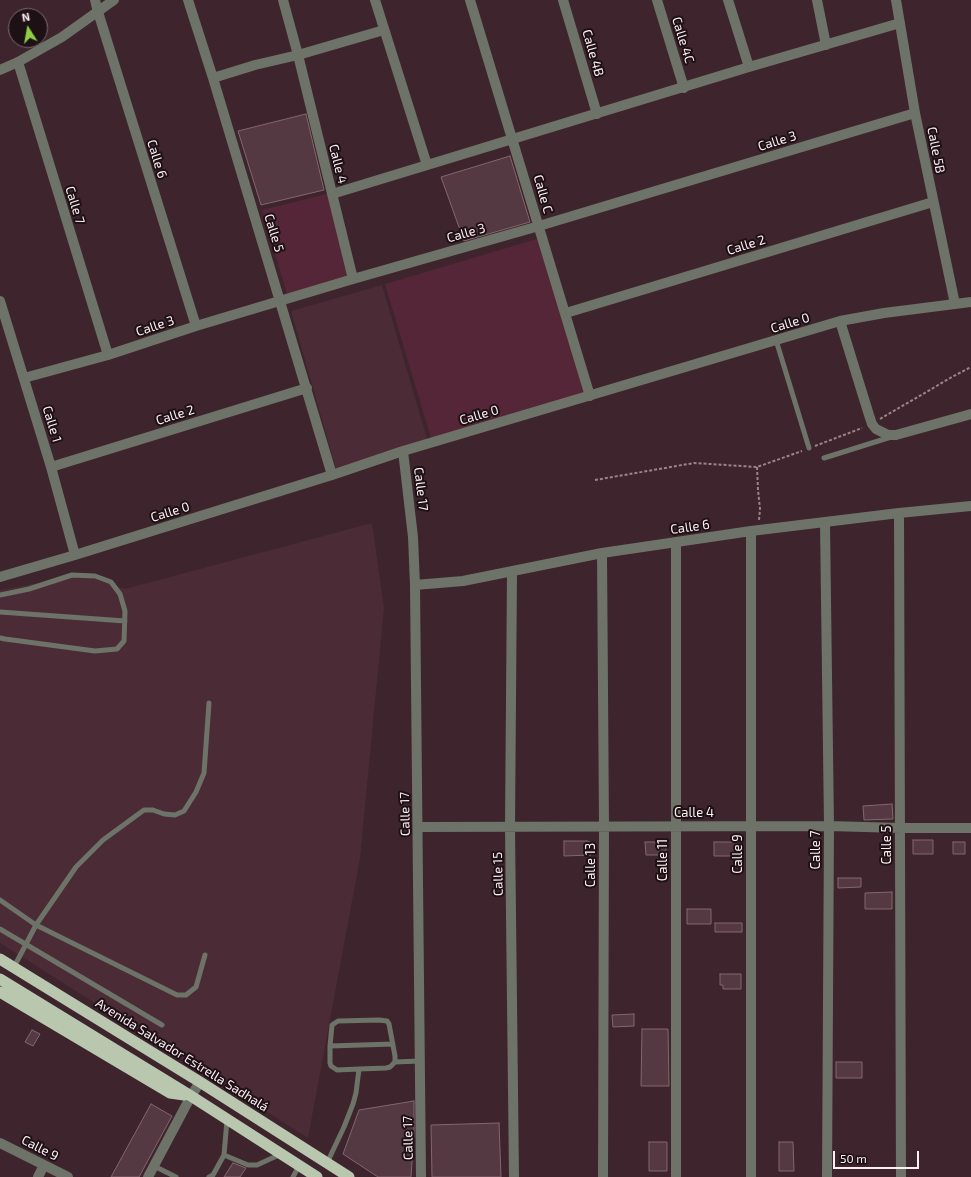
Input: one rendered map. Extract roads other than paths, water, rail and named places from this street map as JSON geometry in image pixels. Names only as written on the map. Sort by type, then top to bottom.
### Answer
[{"type":"highway","name":"Avenida Salvador Estrella Sadhalá","points":[[0,958],[200,1082],[349,1177]]},
{"type":"highway","points":[[0,979],[191,1096],[317,1177]]},
{"type":"highway","points":[[0,992],[170,1093],[191,1096]]},
{"type":"street","name":"Calle 6","points":[[95,0],[196,326]]},
{"type":"street","points":[[0,70],[18,62],[62,37],[114,0]]},
{"type":"street","name":"Calle 5","points":[[188,0],[307,388],[332,475]]},
{"type":"street","name":"Calle 4","points":[[283,0],[353,279]]},
{"type":"street","points":[[376,0],[384,30],[427,165]]},
{"type":"street","name":"Calle C","points":[[470,0],[566,312],[590,396]]},
{"type":"street","name":"Calle 4B","points":[[564,0],[597,114]]},
{"type":"street","name":"Calle 4C","points":[[657,0],[684,88]]},
{"type":"street","points":[[728,0],[749,67]]},
{"type":"street","points":[[817,0],[826,45]]},
{"type":"street","name":"Calle 5B","points":[[896,0],[915,113],[955,304]]},
{"type":"street","points":[[332,194],[749,67],[900,23]]},
{"type":"street","points":[[213,78],[384,30]]},
{"type":"street","name":"Calle 7","points":[[18,62],[108,355]]},
{"type":"street","name":"Calle 3","points":[[24,378],[108,355],[196,326],[539,226],[915,113]]},
{"type":"street","name":"Calle 2","points":[[566,312],[933,202]]},
{"type":"street","name":"Calle 1","points":[[0,301],[51,466],[75,555]]},
{"type":"street","name":"Calle 0","points":[[0,577],[332,475],[403,451],[840,321],[884,313],[971,302]]},
{"type":"street","points":[[840,321],[872,424],[881,432],[896,436],[971,414]]},
{"type":"street","name":"Calle 2","points":[[51,466],[307,388]]},
{"type":"street","name":"Calle 17","points":[[403,451],[411,514],[415,586],[421,1177]]},
{"type":"street","name":"Calle 6","points":[[415,586],[463,581],[602,553],[676,542],[899,513],[971,506]]},
{"type":"street","name":"Calle 5","points":[[899,513],[902,1177]]},
{"type":"street","name":"Calle 7","points":[[825,523],[829,826],[827,1177]]},
{"type":"street","name":"Calle 9","points":[[751,1177],[751,826],[755,531]]},
{"type":"street","name":"Calle 11","points":[[676,542],[676,1177]]},
{"type":"street","name":"Calle 13","points":[[602,553],[604,826],[603,1177]]},
{"type":"street","name":"Calle 15","points":[[512,571],[510,827],[514,1177]]},
{"type":"street","name":"Calle 4","points":[[418,827],[829,826],[971,828]]},
{"type":"street","points":[[148,1177],[200,1082]]},
{"type":"street","name":"Calle 9","points":[[0,1143],[68,1177]]},
{"type":"street","points":[[38,1177],[44,1165]]},
{"type":"lane","points":[[776,340],[809,448]]},
{"type":"lane","points":[[824,458],[896,436]]},
{"type":"lane","points":[[0,595],[29,590],[72,575],[95,576],[111,582],[120,594],[125,611],[124,642],[117,649],[96,651],[5,640],[0,638]]},
{"type":"lane","points":[[0,612],[124,620]]},
{"type":"lane","points":[[14,967],[36,925],[76,867],[103,840],[144,810],[153,810],[175,816],[184,811],[196,792],[204,773],[209,702]]},
{"type":"lane","points":[[0,900],[36,925],[177,995],[186,995],[196,987],[205,955]]},
{"type":"lane","points":[[0,929],[162,1024]]},
{"type":"lane","points":[[395,1062],[393,1044],[387,1021],[334,1022],[331,1028],[330,1046],[330,1063],[334,1069],[386,1068],[390,1067],[395,1062],[420,1061]]},
{"type":"lane","points":[[330,1046],[393,1044]]},
{"type":"lane","points":[[327,1163],[353,1104],[359,1069]]},
{"type":"lane","points":[[209,1177],[213,1174],[224,1155],[227,1120]]},
{"type":"lane","points":[[224,1155],[252,1166],[281,1154]]},
{"type":"lane","points":[[154,1166],[176,1177]]},
{"type":"lane","points":[[293,1177],[299,1166]]}]
